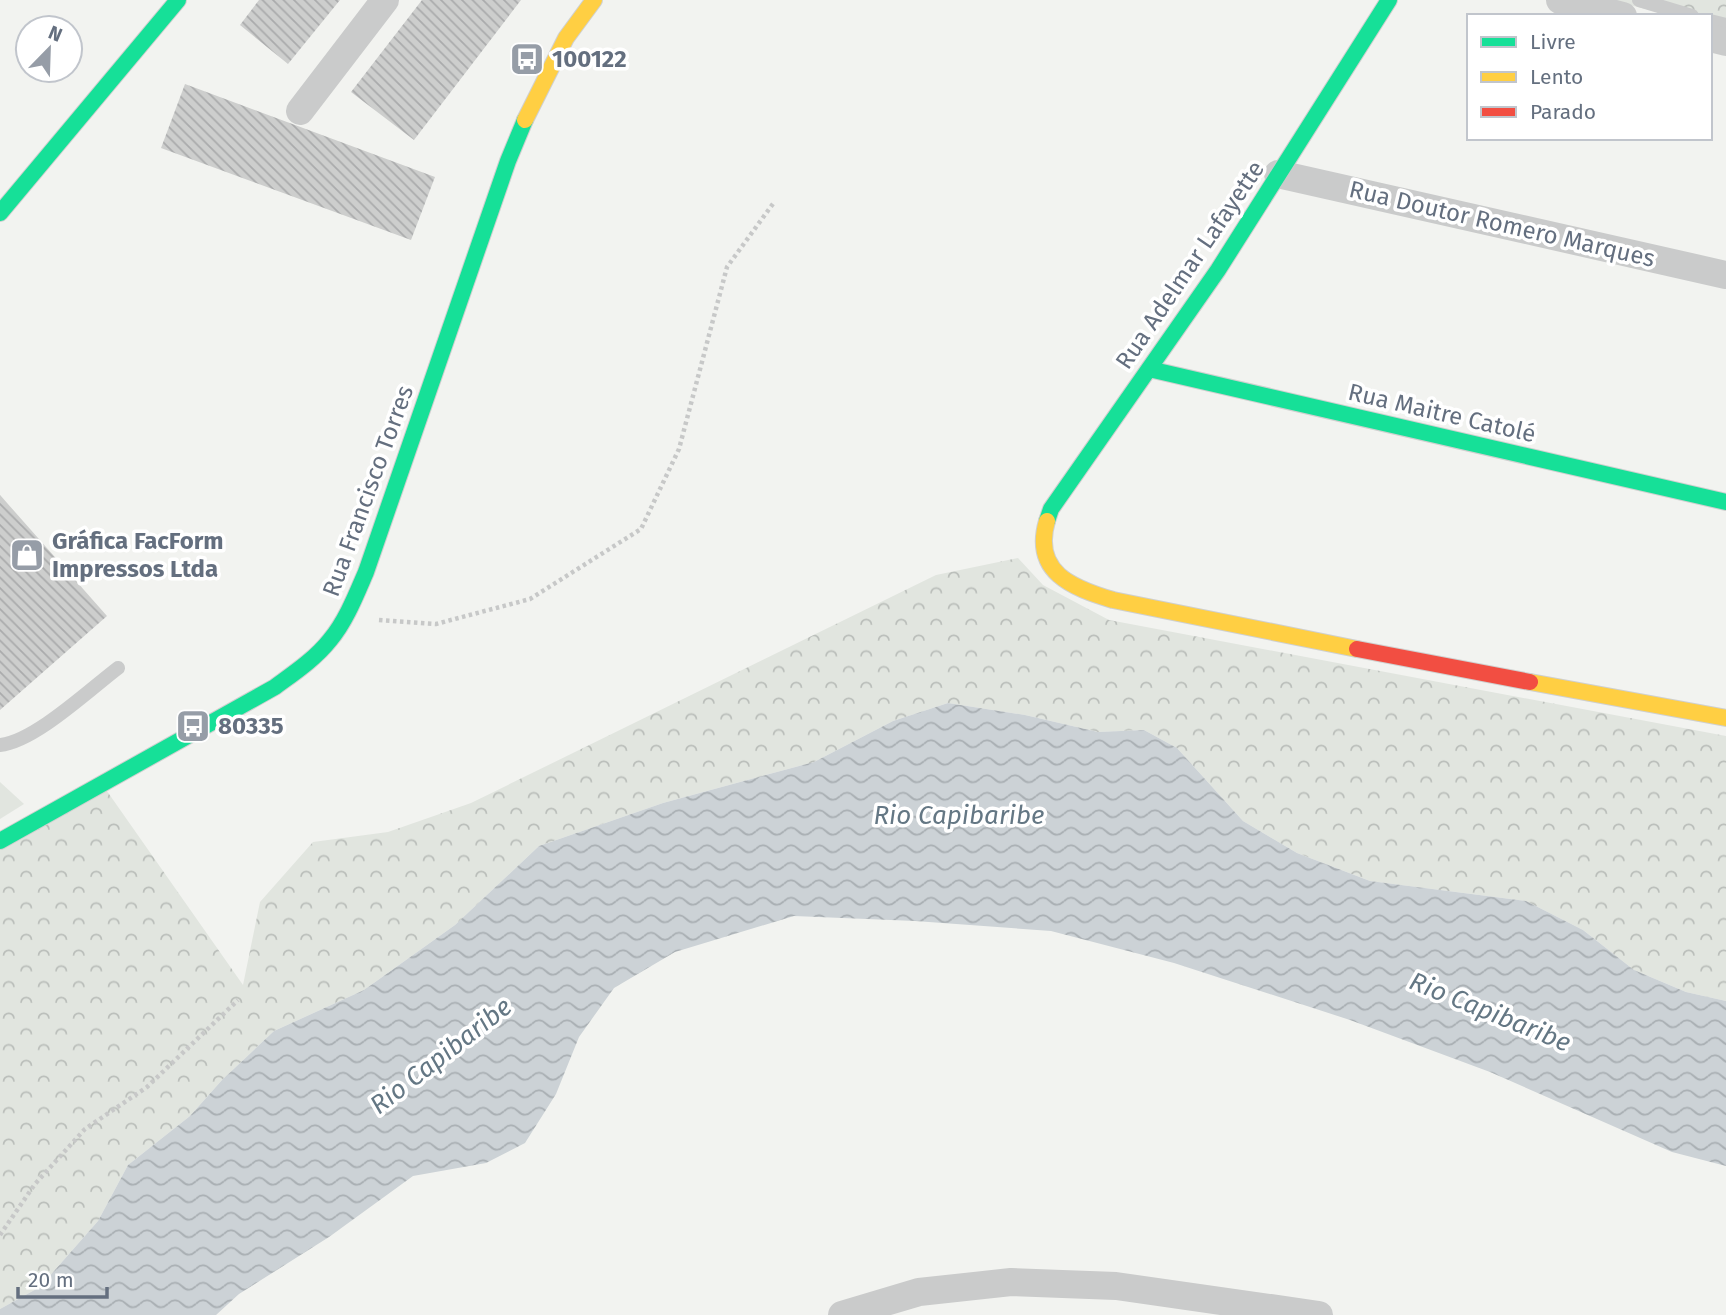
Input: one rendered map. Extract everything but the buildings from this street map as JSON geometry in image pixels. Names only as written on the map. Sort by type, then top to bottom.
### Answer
[{"type":"street","points":[[0,213],[178,0]]},
{"type":"street","points":[[300,111],[385,0]]},
{"type":"street","name":"Rua Francisco Torres","points":[[0,841],[275,687],[303,667],[330,640],[366,572],[508,161],[534,98],[560,50],[594,0]]},
{"type":"street","name":"Rua Adelmar Lafayette","points":[[1389,0],[1218,270],[1051,509],[1043,538],[1046,559],[1057,576],[1078,591],[1113,600],[1440,666],[1726,718]]},
{"type":"street","points":[[1560,0],[1615,14]]},
{"type":"street","name":"Rua Doutor Romero Marques","points":[[1278,174],[1726,275]]},
{"type":"street","name":"Rua Maitre Catolé","points":[[1149,369],[1726,502]]},
{"type":"street","points":[[842,1315],[919,1292],[1011,1282],[1116,1286],[1319,1315]]},
{"type":"lane","points":[[1639,0],[1685,14]]},
{"type":"lane","points":[[0,745],[10,744],[30,735],[118,668]]},
{"type":"path","points":[[344,618],[436,624],[530,599],[641,528],[680,449],[727,267],[775,201]]},
{"type":"path","points":[[0,1235],[35,1184],[85,1129],[147,1087],[238,1000]]},
{"type":"green space","points":[[1609,0],[1726,0],[1726,28],[1712,18],[1712,14],[1666,14]]},
{"type":"green space","points":[[1018,558],[1043,585],[1109,620],[1726,736],[1726,1001],[1686,992],[1634,970],[1583,930],[1526,901],[1370,881],[1297,853],[1243,821],[1177,748],[1144,730],[1098,732],[1025,715],[948,703],[893,721],[814,762],[663,803],[539,846],[455,925],[364,990],[274,1031],[222,1080],[190,1116],[128,1165],[98,1221],[40,1287],[0,1309],[0,848],[102,784],[243,985],[260,902],[313,842],[388,832],[471,803],[936,575]]},
{"type":"green space","points":[[0,782],[24,804],[0,819]]},
{"type":"water","name":"Rio Capibaribe","points":[[948,703],[1025,715],[1098,732],[1144,730],[1177,748],[1243,821],[1297,853],[1370,881],[1526,901],[1583,930],[1634,970],[1686,992],[1726,1001],[1726,1166],[1672,1152],[1490,1072],[1350,1020],[1174,963],[1051,931],[794,916],[675,952],[614,988],[579,1037],[556,1094],[525,1143],[486,1163],[413,1176],[329,1237],[239,1294],[216,1315],[0,1315],[0,1309],[40,1287],[98,1221],[128,1165],[190,1116],[222,1080],[274,1031],[364,990],[455,925],[539,846],[663,803],[814,762],[893,721]]},
{"type":"traffic: fast","points":[[0,213],[178,0]]},
{"type":"traffic: fast","points":[[1047,521],[1051,509],[1218,270],[1389,0]]},
{"type":"traffic: fast","points":[[0,841],[275,687],[311,660],[336,633],[366,572],[508,161],[525,120]]},
{"type":"traffic: fast","points":[[1149,369],[1726,502]]},
{"type":"traffic: slow","points":[[525,120],[566,38],[594,0]]},
{"type":"traffic: slow","points":[[1047,521],[1044,539],[1045,553],[1050,565],[1059,575],[1083,590],[1113,600],[1357,649]]},
{"type":"traffic: slow","points":[[1530,682],[1726,718]]},
{"type":"traffic: jam","points":[[1357,649],[1530,682]]},
{"type":"place","name":"100122","points":[[527,59]]},
{"type":"place","name":"Gráfica FacForm Impressos Ltda","points":[[27,555]]},
{"type":"place","name":"80335","points":[[193,726]]}]
